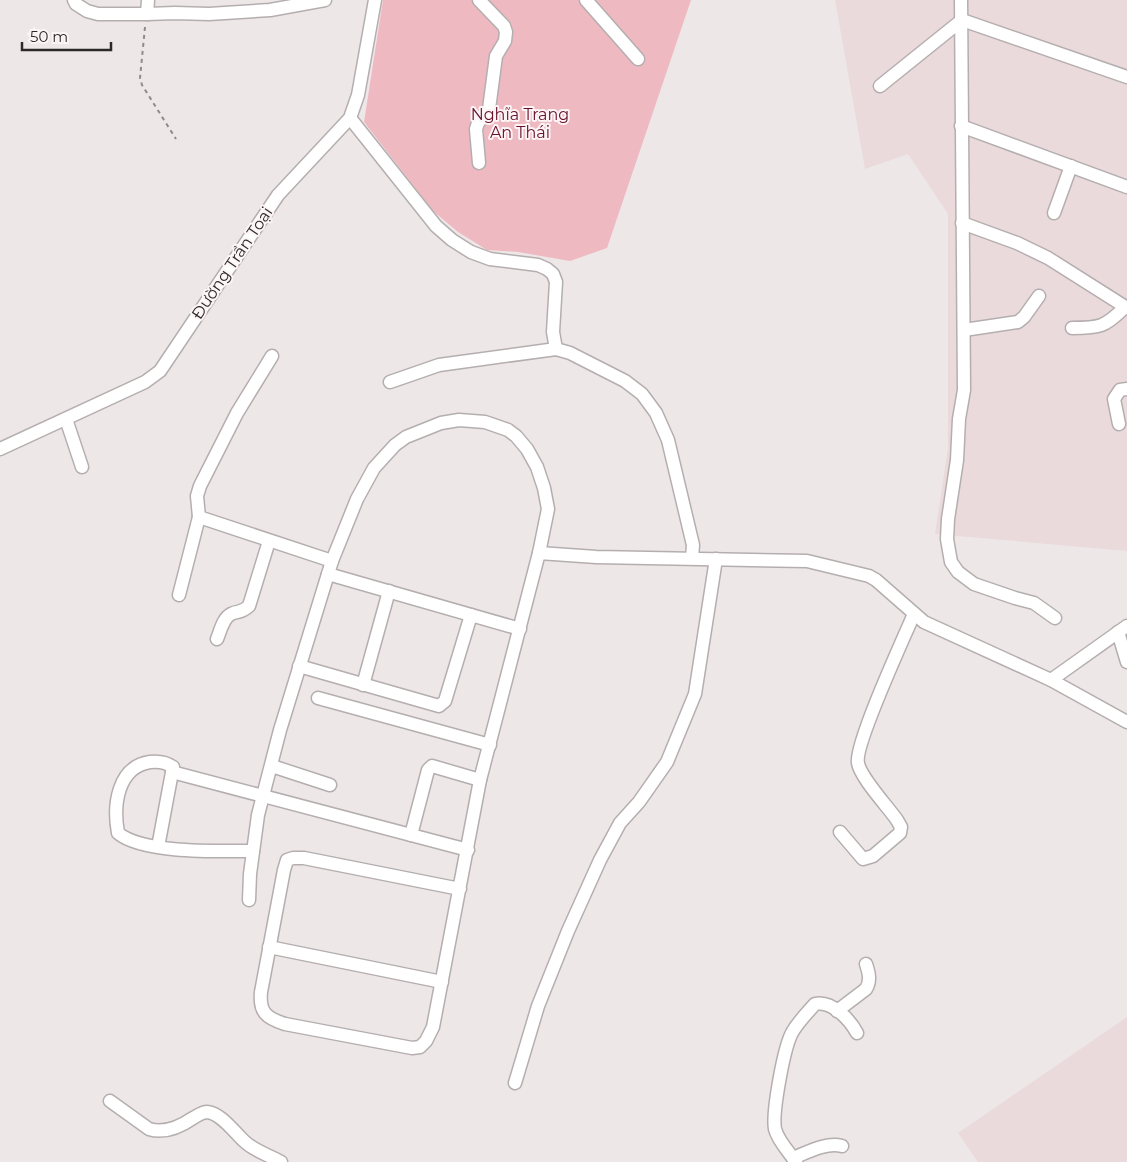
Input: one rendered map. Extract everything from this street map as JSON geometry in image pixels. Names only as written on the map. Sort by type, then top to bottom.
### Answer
[{"type":"street","points":[[74,0],[76,4],[87,11],[98,14],[210,14],[270,10],[325,0]]},
{"type":"street","points":[[146,14],[148,0]]},
{"type":"street","name":"Đường Trần Toại","points":[[0,449],[145,382],[160,371],[278,195],[350,118],[358,95],[375,0]]},
{"type":"street","points":[[479,0],[504,26],[506,32],[505,41],[496,56],[489,109],[478,123],[476,129],[475,136],[479,163]]},
{"type":"street","points":[[586,0],[638,59]]},
{"type":"street","points":[[962,0],[961,126],[964,390],[959,418],[957,460],[948,519],[947,539],[951,562],[958,572],[974,584],[1034,603],[1055,618]]},
{"type":"street","points":[[962,20],[1127,77]]},
{"type":"street","points":[[880,86],[962,20]]},
{"type":"street","points":[[350,118],[436,226],[452,240],[471,252],[490,259],[538,265],[553,274],[556,282],[553,332],[556,349]]},
{"type":"street","points":[[961,126],[1127,187]]},
{"type":"street","points":[[1054,213],[1071,166]]},
{"type":"street","points":[[962,223],[1017,243],[1048,258],[1126,308],[1111,321],[1098,327],[1072,328]]},
{"type":"street","points":[[964,330],[1018,322],[1039,296]]},
{"type":"street","points":[[390,382],[439,365],[556,349],[570,353],[625,381],[642,394],[656,413],[668,440],[693,545],[692,558]]},
{"type":"street","points":[[179,595],[199,517],[198,496],[200,486],[237,413],[272,356]]},
{"type":"street","points":[[1118,424],[1114,399],[1120,390],[1127,389]]},
{"type":"street","points":[[66,419],[82,467]]},
{"type":"street","points":[[249,900],[250,874],[258,815],[280,730],[332,561],[357,499],[374,468],[394,445],[406,437],[441,423],[459,420],[485,422],[501,427],[516,436],[527,449],[537,467],[548,509],[520,629],[480,780],[468,850],[431,1034],[420,1047],[412,1048],[285,1024],[270,1018],[260,1004],[285,862],[290,858],[304,858],[460,889]]},
{"type":"street","points":[[199,517],[332,561]]},
{"type":"street","points":[[217,639],[228,617],[232,614],[243,612],[249,606],[269,541]]},
{"type":"street","points":[[539,553],[596,558],[807,561],[861,574],[876,580],[924,622],[1051,680],[1127,722]]},
{"type":"street","points":[[515,1083],[538,1006],[568,931],[600,860],[620,823],[639,802],[667,762],[695,694],[716,559]]},
{"type":"street","points":[[328,574],[520,629]]},
{"type":"street","points":[[363,685],[389,591]]},
{"type":"street","points":[[840,832],[863,859],[873,856],[900,833],[901,827],[897,820],[857,762],[863,738],[914,614]]},
{"type":"street","points":[[299,666],[439,706],[443,704],[471,615]]},
{"type":"street","points":[[1051,680],[1123,629],[1127,662]]},
{"type":"street","points":[[318,698],[490,745]]},
{"type":"street","points":[[158,846],[172,767],[168,763],[153,762],[141,764],[130,770],[118,794],[115,807],[118,833],[126,840],[158,846],[192,851],[253,851]]},
{"type":"street","points":[[272,766],[330,786]]},
{"type":"street","points":[[411,836],[428,770],[432,766],[480,780]]},
{"type":"street","points":[[172,772],[468,850]]},
{"type":"street","points":[[269,948],[442,982]]},
{"type":"street","points":[[837,1011],[862,993],[869,984],[869,971],[866,964]]},
{"type":"street","points":[[842,1146],[834,1144],[824,1146],[794,1160],[781,1141],[774,1120],[786,1046],[793,1031],[815,1004],[820,1003],[837,1011],[852,1023],[857,1033]]},
{"type":"street","points":[[110,1101],[149,1129],[156,1131],[177,1127],[202,1113],[208,1112],[222,1119],[248,1144],[281,1162]]},
{"type":"path","points":[[146,14],[140,78],[142,85],[176,139]]},
{"type":"shaded area","points":[[835,0],[1127,0],[1127,551],[935,534],[948,448],[948,214],[908,154],[865,169]]},
{"type":"shaded area","points":[[1127,1017],[1127,1162],[978,1162],[958,1133]]},
{"type":"green space","name":"Nghĩa Trang An Thái","points":[[383,0],[691,0],[607,248],[570,261],[518,252],[487,250],[458,232],[433,211],[364,122]]}]
